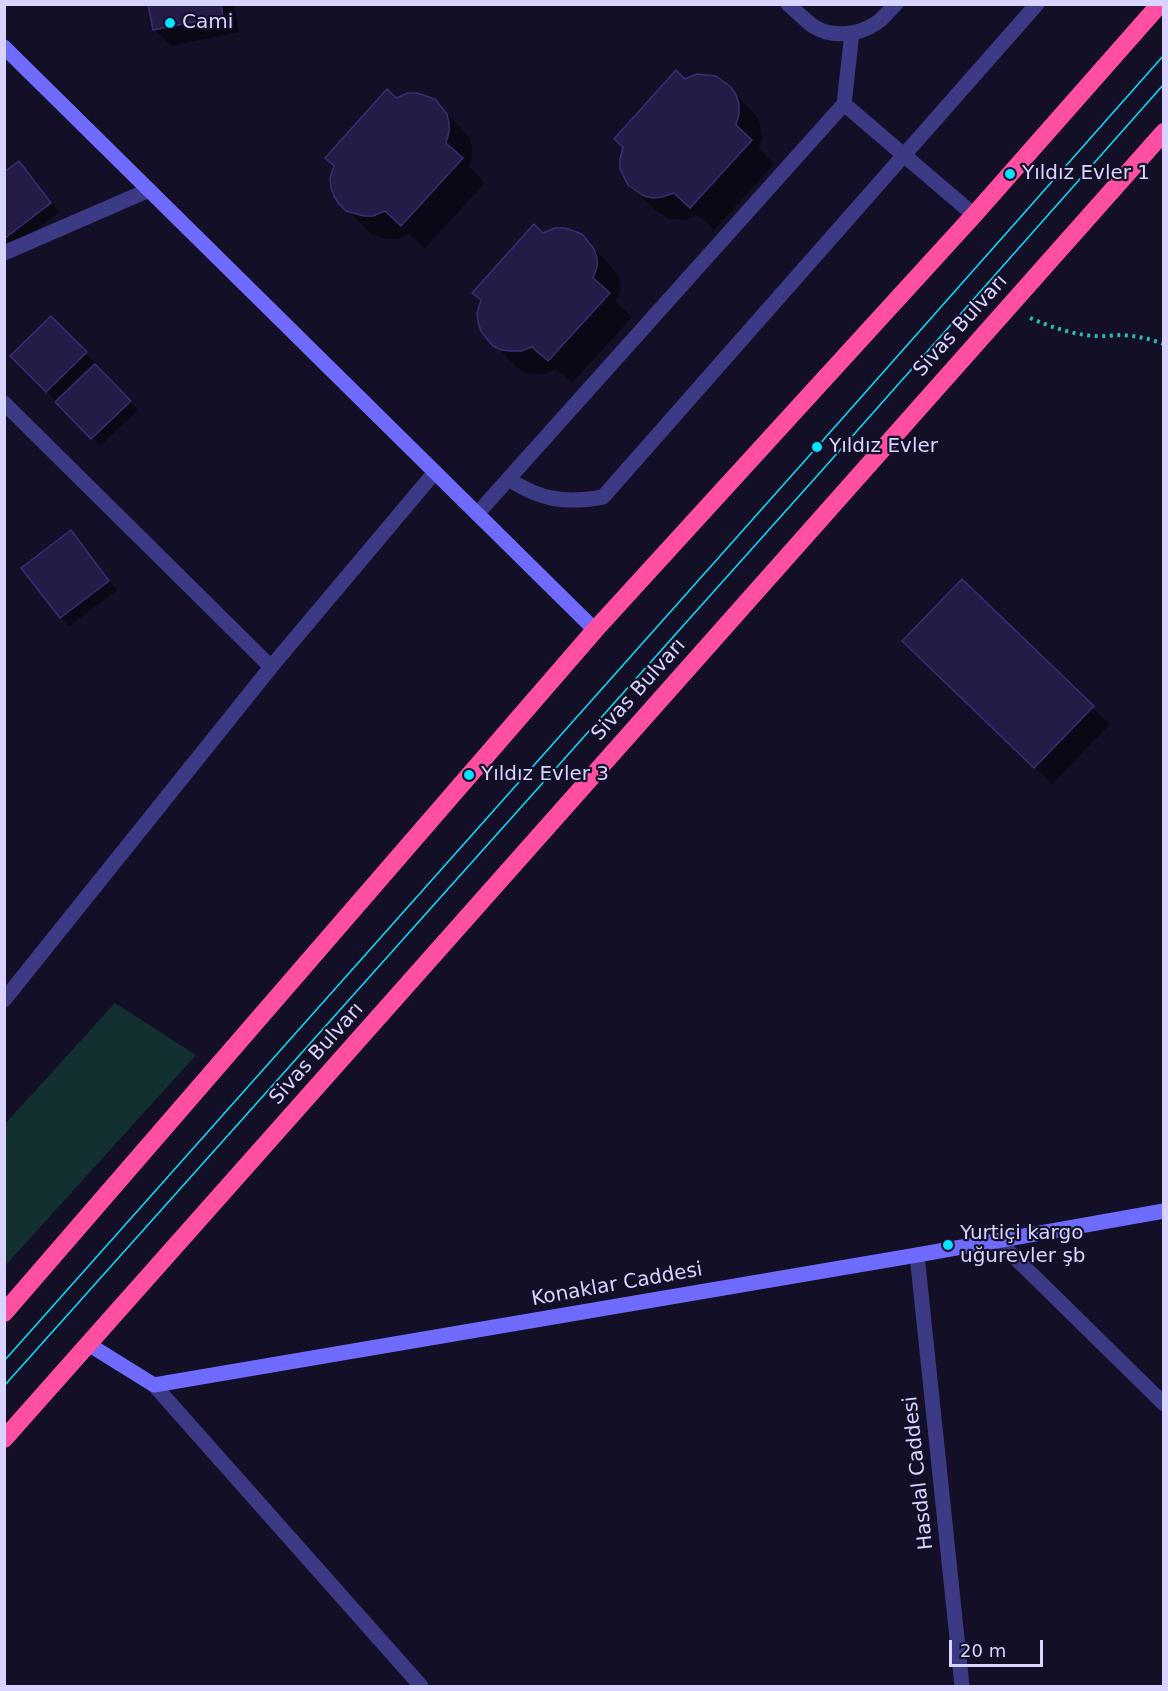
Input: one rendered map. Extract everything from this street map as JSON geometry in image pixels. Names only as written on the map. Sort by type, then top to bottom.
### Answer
[{"type":"highway","points":[[4,1313],[595,630],[974,215],[1160,4]]},
{"type":"highway","name":"Sivas Bulvarı","points":[[4,1438],[1164,132]]},
{"type":"street","points":[[788,4],[815,27],[839,34],[865,30],[877,23],[896,4]]},
{"type":"street","points":[[508,479],[526,491],[547,498],[569,501],[603,497],[1037,4]]},
{"type":"street","points":[[477,514],[844,104],[852,33]]},
{"type":"street","points":[[4,47],[595,630]]},
{"type":"street","points":[[844,104],[974,215]]},
{"type":"street","points":[[4,253],[149,190]]},
{"type":"street","points":[[4,403],[271,667]]},
{"type":"street","points":[[4,1000],[271,667],[435,472]]},
{"type":"street","name":"Konaklar Caddesi","points":[[154,1385],[1164,1211]]},
{"type":"street","points":[[998,1241],[1164,1404]]},
{"type":"street","name":"Hasdal Caddesi","points":[[917,1255],[963,1686]]},
{"type":"street","points":[[88,1344],[154,1385],[421,1686]]},
{"type":"path","points":[[1010,305],[1029,318],[1071,333],[1097,336],[1123,335],[1148,338],[1164,344]]},
{"type":"green space","points":[[115,1003],[196,1055],[5,1266],[5,1124]]},
{"type":"building","name":"Cami","points":[[148,4],[221,4],[223,16],[153,30]]},
{"type":"building","points":[[676,70],[685,79],[697,74],[716,76],[731,87],[739,104],[736,125],[752,140],[690,208],[674,193],[653,198],[644,196],[628,185],[620,169],[623,147],[614,139]]},
{"type":"building","points":[[387,89],[396,98],[408,93],[417,93],[435,99],[447,114],[449,132],[446,143],[463,158],[401,226],[385,211],[373,216],[364,216],[346,211],[334,196],[330,178],[334,166],[325,158]]},
{"type":"building","points":[[19,161],[51,203],[4,239],[4,172]]},
{"type":"building","points":[[534,224],[543,233],[555,228],[565,228],[582,234],[594,249],[597,258],[593,278],[610,293],[548,361],[532,347],[521,351],[511,351],[493,346],[481,331],[478,322],[477,313],[481,300],[472,293]]},
{"type":"building","points":[[51,316],[87,352],[46,392],[10,356]]},
{"type":"building","points":[[95,364],[131,401],[91,439],[55,402]]},
{"type":"building","points":[[71,530],[109,581],[60,618],[21,568]]},
{"type":"building","points":[[962,579],[1094,706],[1034,768],[902,641]]},
{"type":"tram line","points":[[4,1361],[1164,55]]},
{"type":"tram line","points":[[4,1386],[1164,84]]},
{"type":"place","name":"Cami","points":[[170,23]]},
{"type":"place","name":"Yıldız Evler 1","points":[[1010,174]]},
{"type":"place","name":"Yıldız Evler","points":[[817,447]]},
{"type":"place","name":"Yıldız Evler 3","points":[[469,775]]},
{"type":"place","name":"Yurtiçi kargo uğurevler şb","points":[[948,1245]]}]
